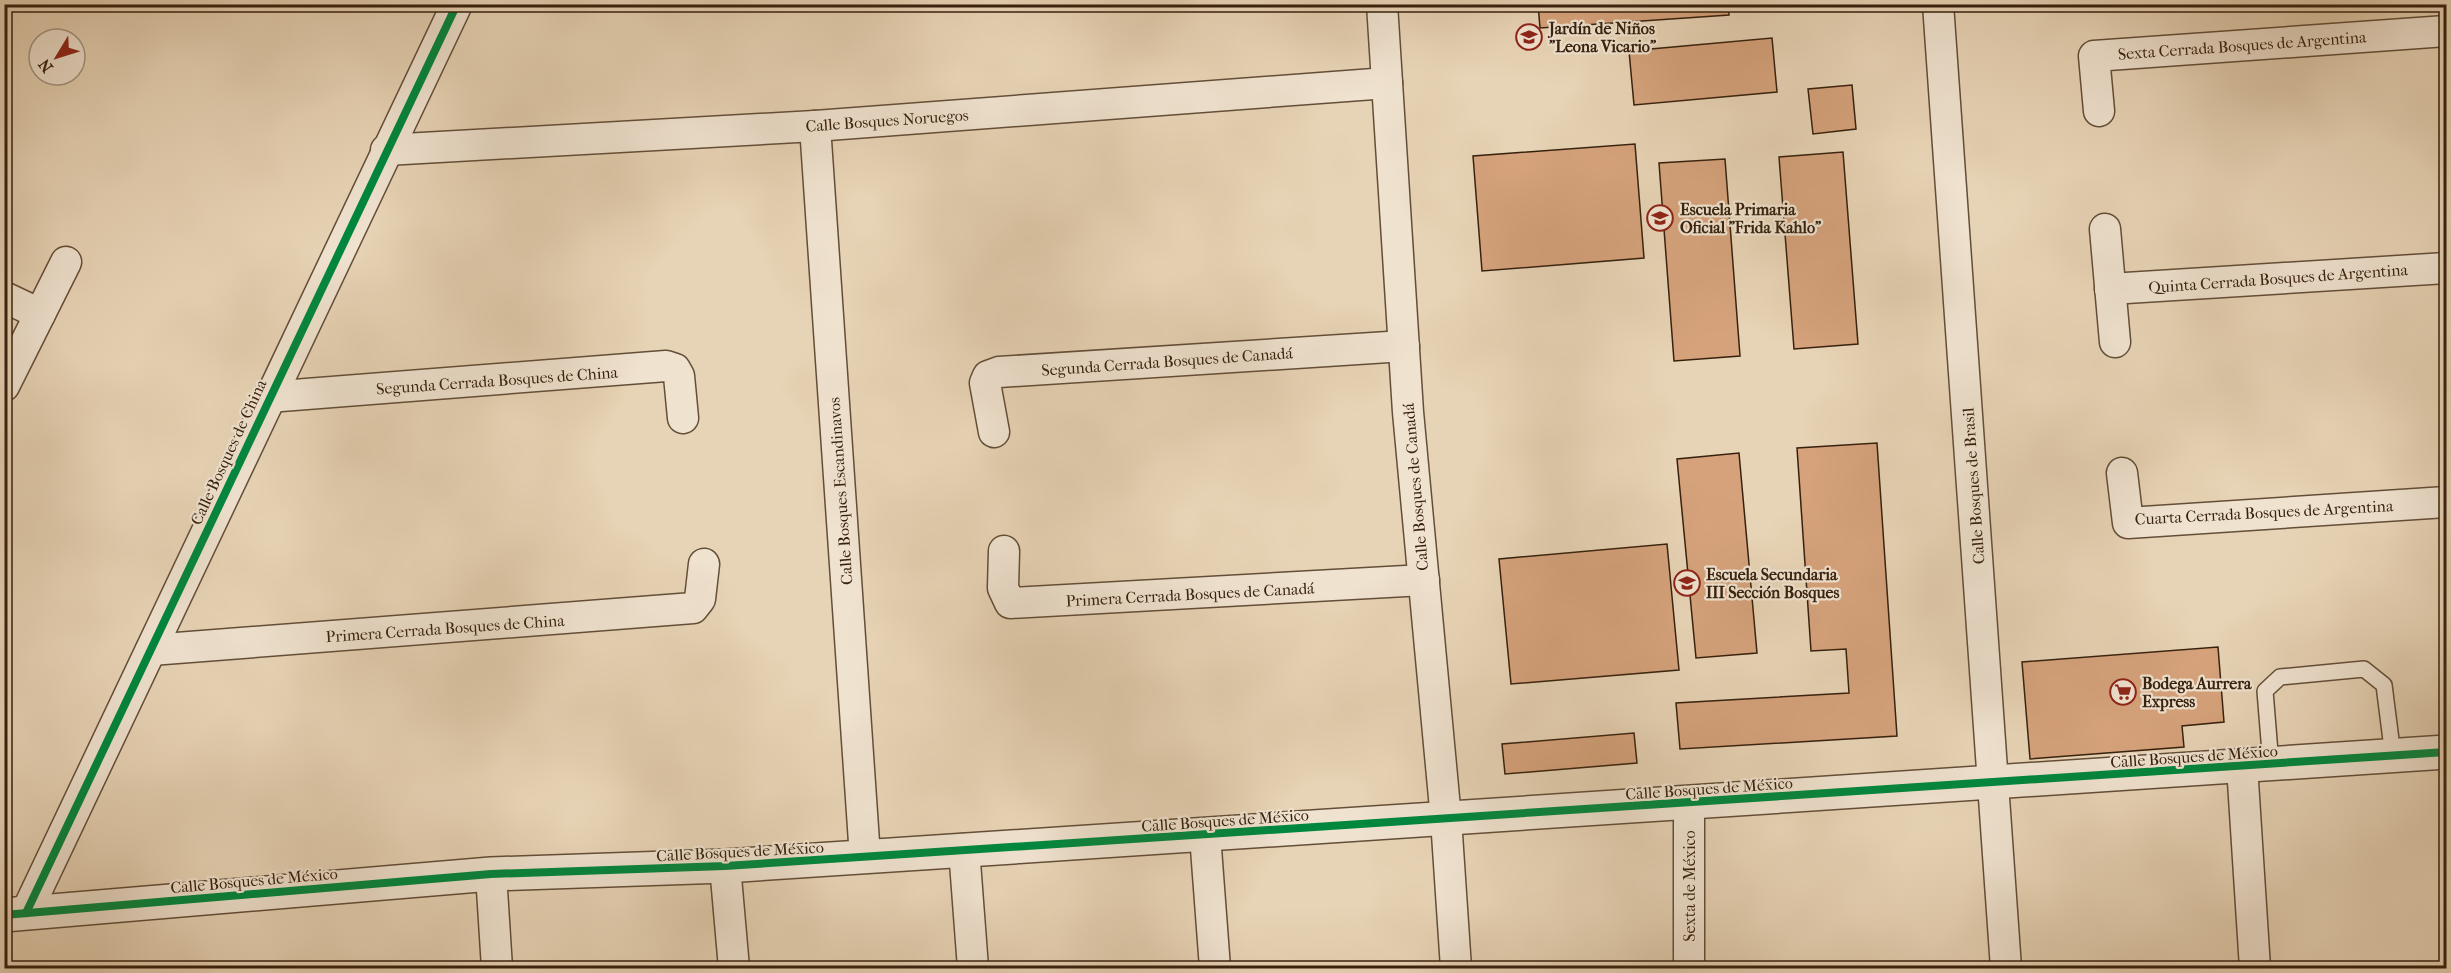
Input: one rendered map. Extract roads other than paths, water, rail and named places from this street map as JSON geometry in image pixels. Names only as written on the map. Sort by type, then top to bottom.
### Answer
[{"type":"street","name":"Calle Bosques de China","points":[[16,914],[151,650],[268,397],[457,4]]},
{"type":"street","name":"Calle Bosques de Canadá","points":[[1382,4],[1404,346],[1446,819],[1456,969]]},
{"type":"street","name":"Calle Bosques de Brasil","points":[[1938,4],[2006,969]]},
{"type":"street","name":"Sexta Cerrada Bosques de Argentina","points":[[2099,111],[2094,56],[2446,31]]},
{"type":"street","name":"Calle Bosques Noruegos","points":[[386,150],[815,126],[1387,83]]},
{"type":"street","name":"Calle Bosques Escandinavos","points":[[815,126],[865,857]]},
{"type":"street","points":[[2105,229],[2115,342]]},
{"type":"street","points":[[4,386],[66,262]]},
{"type":"street","name":"Quinta Cerrada Bosques de Argentina","points":[[2110,289],[2446,268]]},
{"type":"street","points":[[4,297],[40,314]]},
{"type":"street","name":"Segunda Cerrada Bosques de Canadá","points":[[994,432],[985,383],[988,376],[999,372],[1404,346]]},
{"type":"street","name":"Segunda Cerrada Bosques de China","points":[[268,397],[666,366],[675,369],[679,376],[683,418]]},
{"type":"street","name":"Cuarta Cerrada Bosques de Argentina","points":[[2122,473],[2128,523],[2446,502]]},
{"type":"street","name":"Primera Cerrada Bosques de Canadá","points":[[1004,551],[1004,588],[1010,603],[1424,580]]},
{"type":"street","name":"Primera Cerrada Bosques de China","points":[[151,650],[693,608],[700,599],[704,564]]},
{"type":"street","name":"Calle Bosques de México","points":[[16,914],[491,874],[725,866],[2446,752]]},
{"type":"street","points":[[2255,969],[2257,766]]},
{"type":"street","name":"Sexta de México","points":[[1689,803],[1689,969]]},
{"type":"street","points":[[1205,835],[1215,969]]},
{"type":"street","points":[[964,849],[974,969]]},
{"type":"street","points":[[725,866],[734,969]]},
{"type":"street","points":[[491,874],[497,969]]},
{"type":"lane","points":[[2257,766],[2265,691],[2280,677],[2364,669],[2384,685],[2393,756]]},
{"type":"place","name":"Jardín de Niños \"Leona Vicario\"","points":[[1529,37]]},
{"type":"place","name":"Escuela Primaria Oficial \"Frida Kahlo\"","points":[[1660,218]]},
{"type":"place","name":"Escuela Secundaria III Sección Bosques","points":[[1687,583]]},
{"type":"place","name":"Bodega Aurrera Express","points":[[2123,692]]}]
